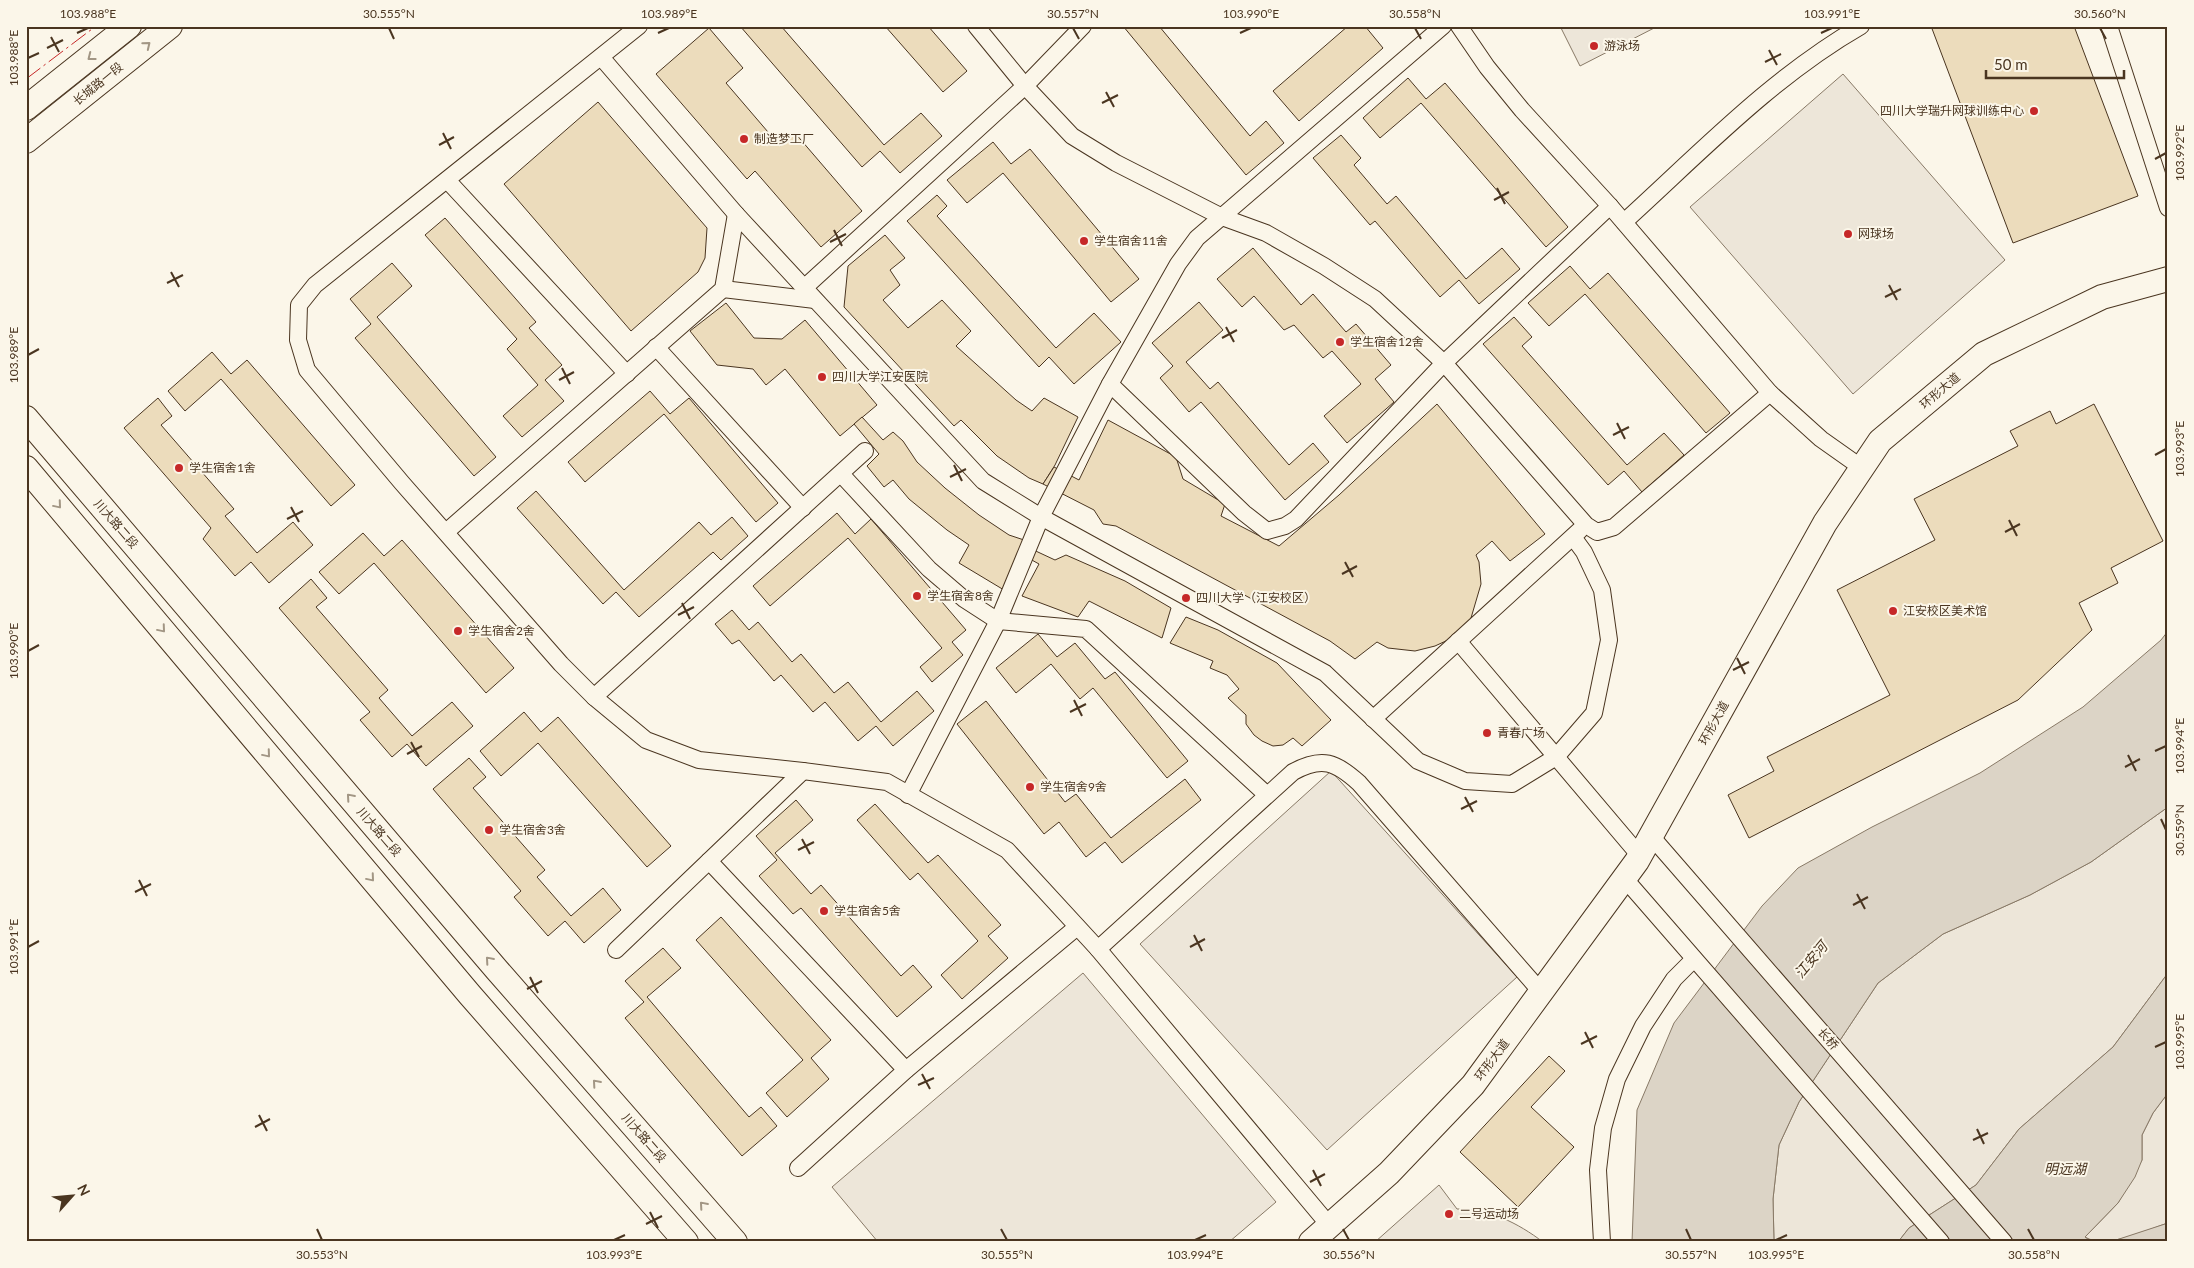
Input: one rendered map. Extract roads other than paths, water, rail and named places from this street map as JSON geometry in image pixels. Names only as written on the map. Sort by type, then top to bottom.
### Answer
[{"type":"main road","name":"长城路一段","points":[[26,108],[129,26]]},
{"type":"main road","name":"长城路一段","points":[[26,141],[170,26]]},
{"type":"main road","name":"环形大道","points":[[1311,1242],[1389,1173],[1473,1085],[1625,879],[1646,846],[1825,524],[1880,441],[1984,354],[2102,298],[2168,279]]},
{"type":"main road","name":"川大路二段","points":[[26,418],[491,962],[735,1242]]},
{"type":"main road","points":[[26,468],[470,995],[686,1242]]},
{"type":"street","points":[[639,26],[315,285],[300,305],[298,340],[307,370],[321,389],[561,664],[594,697],[646,740],[700,760],[803,770],[887,782],[1006,850],[1098,949],[1329,1225]]},
{"type":"street","points":[[976,26],[1025,86],[1072,136],[1116,163],[1222,217],[1266,233],[1324,266],[1375,299],[1444,363],[1586,525],[1597,532],[1614,527],[1770,393]]},
{"type":"street","points":[[804,288],[1025,86],[1083,26]]},
{"type":"street","points":[[908,795],[998,621],[1041,517],[1110,384],[1178,264],[1197,238],[1443,26]]},
{"type":"street","points":[[1459,26],[1522,110],[1610,206],[1770,393],[1821,439],[1862,468]]},
{"type":"street","points":[[1624,222],[1742,114],[1825,47],[1861,26]]},
{"type":"street","points":[[2109,26],[2168,208]]},
{"type":"street","points":[[601,57],[736,214],[983,481],[1041,517],[1325,673],[1418,761],[1465,781],[1512,784],[1556,757],[1594,713],[1609,640],[1602,590],[1584,552],[1573,537]]},
{"type":"street","points":[[447,180],[627,374]]},
{"type":"street","points":[[1110,384],[1244,513],[1267,531],[1285,526],[1296,519],[1444,363],[1610,206]]},
{"type":"street","points":[[446,532],[722,289],[736,214]]},
{"type":"street","points":[[722,289],[815,300]]},
{"type":"street","points":[[656,348],[803,508]]},
{"type":"street","points":[[594,697],[866,451]]},
{"type":"street","points":[[841,474],[929,569],[964,599],[998,621],[1086,629],[1267,795]]},
{"type":"street","points":[[1373,719],[1586,525]]},
{"type":"street","name":"长桥","points":[[1458,642],[1556,757],[1738,936],[2004,1242]]},
{"type":"street","points":[[1098,949],[1293,772],[1306,765],[1328,762],[1346,771],[1359,783],[1542,993]]},
{"type":"street","points":[[616,950],[803,770]]},
{"type":"street","points":[[709,860],[906,1070]]},
{"type":"street","points":[[1625,879],[1941,1242]]},
{"type":"street","points":[[798,1168],[906,1070],[1077,927]]},
{"type":"street","points":[[1602,1242],[1598,1170],[1603,1128],[1617,1079],[1643,1026],[1674,979],[1694,959]]},
{"type":"water","name":"江安河","points":[[2168,631],[2168,807],[2091,862],[2030,895],[1943,934],[1878,983],[1799,1102],[1779,1145],[1773,1199],[1774,1242],[1632,1242],[1637,1110],[1674,1023],[1762,906],[1798,868],[1872,827],[1980,773],[2083,707],[2161,640]]},
{"type":"water","name":"明远湖","points":[[2168,973],[2168,1093],[2153,1113],[2142,1135],[2142,1160],[2135,1177],[2118,1203],[2085,1237],[2092,1242],[1898,1242],[1909,1228],[1976,1185],[2019,1129],[2113,1047]]},
{"type":"water","points":[[2168,1223],[2168,1242],[2110,1242]]},
{"type":"place","name":"游泳场","points":[[1594,46]]},
{"type":"place","name":"四川大学瑞升网球训练中心","points":[[2034,111]]},
{"type":"place","name":"制造梦工厂","points":[[744,139]]},
{"type":"place","name":"网球场","points":[[1848,234]]},
{"type":"place","name":"学生宿舍11舍","points":[[1084,241]]},
{"type":"place","name":"学生宿舍12舍","points":[[1340,342]]},
{"type":"place","name":"四川大学江安医院","points":[[822,377]]},
{"type":"place","name":"学生宿舍1舍","points":[[179,468]]},
{"type":"place","name":"学生宿舍8舍","points":[[917,596]]},
{"type":"place","name":"四川大学（江安校区）","points":[[1186,598]]},
{"type":"place","name":"江安校区美术馆","points":[[1893,611]]},
{"type":"place","name":"学生宿舍2舍","points":[[458,631]]},
{"type":"place","name":"青春广场","points":[[1487,733]]},
{"type":"place","name":"学生宿舍9舍","points":[[1030,787]]},
{"type":"place","name":"学生宿舍3舍","points":[[489,830]]},
{"type":"place","name":"学生宿舍5舍","points":[[824,911]]},
{"type":"place","name":"二号运动场","points":[[1449,1214]]}]
